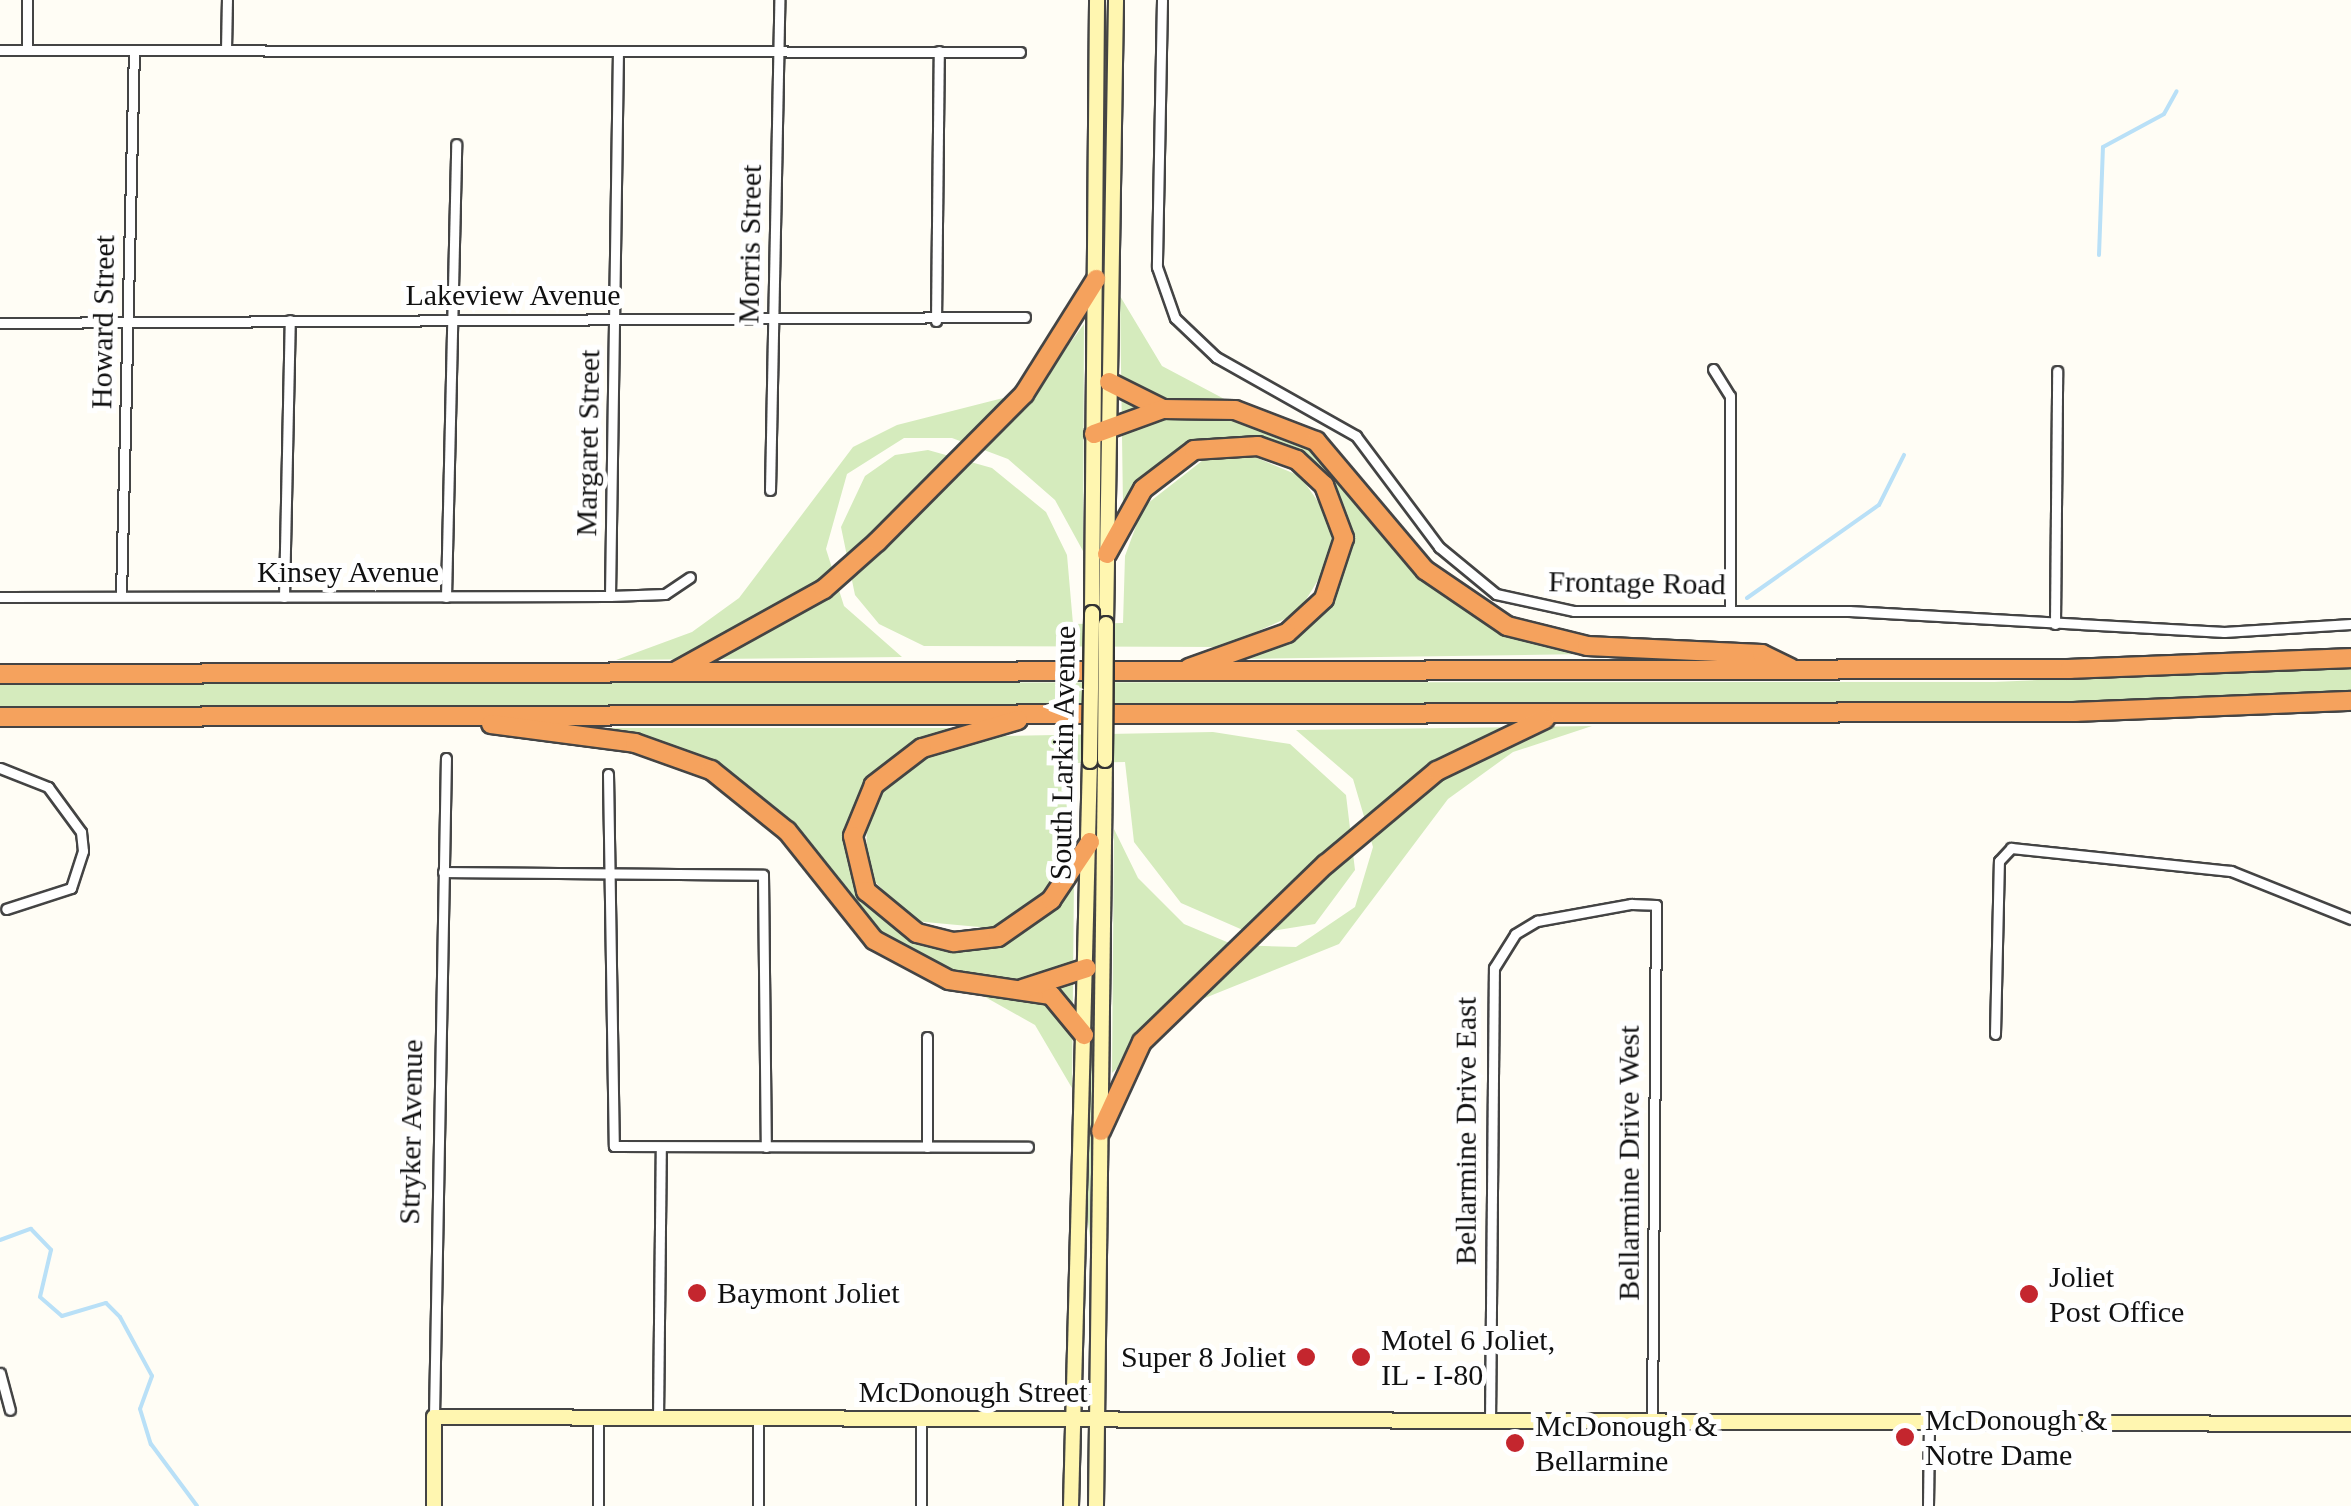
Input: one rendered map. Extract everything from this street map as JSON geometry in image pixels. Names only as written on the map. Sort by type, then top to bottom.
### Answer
[{"type":"highway","points":[[674,672],[824,588],[877,542],[1024,394],[1096,279]]},
{"type":"highway","points":[[1109,382],[1163,409]]},
{"type":"highway","points":[[1102,431],[1163,409],[1234,410],[1316,440],[1425,570],[1507,626],[1587,646],[1762,654],[1796,670]]},
{"type":"highway","points":[[1108,554],[1158,472],[1218,444],[1287,456],[1333,498],[1342,555],[1315,610],[1273,640],[1182,671]]},
{"type":"highway","points":[[0,674],[1796,670],[2351,658]]},
{"type":"highway","points":[[0,717],[1576,713],[2351,701]]},
{"type":"highway","points":[[1101,1131],[1142,1042],[1360,833],[1484,743],[1576,713]]},
{"type":"highway","points":[[1031,715],[948,738],[888,770],[856,819],[859,878],[900,925],[977,941],[1035,916],[1090,842]]},
{"type":"highway","points":[[447,716],[634,744],[711,770],[787,830],[874,940],[949,980],[1021,989],[1059,1000],[1084,1034]]},
{"type":"highway","points":[[1021,989],[1087,968]]},
{"type":"main road","name":"South Larkin Avenue","points":[[1071,1506],[1090,842],[1108,554],[1096,279],[1097,0]]},
{"type":"main road","name":"South Larkin Avenue","points":[[1096,1506],[1101,1131],[1098,760],[1092,613],[1102,431],[1109,382],[1116,0]]},
{"type":"main road","name":"McDonough Street","points":[[434,1416],[2351,1424]]},
{"type":"main road","name":"Stryker Avenue","points":[[434,1416],[434,1506]]},
{"type":"street","points":[[27,0],[27,50]]},
{"type":"street","points":[[226,50],[227,0]]},
{"type":"street","name":"Morris Street","points":[[770,490],[779,0]]},
{"type":"street","name":"Frontage Road","points":[[1162,0],[1157,267],[1183,330],[1356,436],[1440,546],[1496,594],[1558,610],[1730,610],[2224,632],[2351,624]]},
{"type":"street","points":[[0,50],[1020,52]]},
{"type":"street","name":"Howard Street","points":[[122,596],[134,50]]},
{"type":"street","name":"Margaret Street","points":[[610,596],[618,51]]},
{"type":"street","points":[[936,320],[938,52]]},
{"type":"street","points":[[446,597],[456,144]]},
{"type":"street","name":"Lakeview Avenue","points":[[0,323],[774,323],[1026,318]]},
{"type":"street","points":[[284,597],[290,320]]},
{"type":"street","points":[[1713,370],[1730,396],[1730,610]]},
{"type":"street","points":[[2055,624],[2057,371]]},
{"type":"street","name":"Kinsey Avenue","points":[[0,597],[610,596],[664,594],[690,577]]},
{"type":"street","name":"Stryker Avenue","points":[[434,1416],[446,758]]},
{"type":"street","points":[[0,768],[48,787],[82,832],[83,851],[72,888],[6,910]]},
{"type":"street","points":[[608,774],[608,1140],[661,1148],[1028,1147]]},
{"type":"street","points":[[1995,1034],[2002,855],[2021,846],[2231,871],[2351,919]]},
{"type":"street","points":[[444,872],[762,875],[766,1147]]},
{"type":"street","name":"Bellarmine Drive West","points":[[1652,1421],[1656,905]]},
{"type":"street","name":"Bellarmine Drive East","points":[[1490,1422],[1494,968],[1514,934],[1537,922],[1656,905]]},
{"type":"street","points":[[927,1037],[927,1147]]},
{"type":"street","points":[[658,1418],[661,1148]]},
{"type":"street","points":[[0,1373],[10,1410]]},
{"type":"street","points":[[598,1418],[598,1506]]},
{"type":"street","points":[[758,1418],[758,1506]]},
{"type":"street","points":[[921,1420],[921,1506]]},
{"type":"street","points":[[1928,1506],[1930,1422]]},
{"type":"green space","points":[[1120,296],[1162,366],[1313,446],[1449,600],[1524,639],[1588,654],[1236,659],[1334,594],[1348,556],[1343,507],[1329,481],[1249,438],[1227,438],[1168,458],[1123,507]]},
{"type":"green space","points":[[1084,324],[1083,551],[1055,500],[1008,459],[952,438],[904,438],[847,474],[826,549],[844,606],[902,657],[616,660],[692,632],[739,598],[853,447],[897,425],[1011,396],[1056,362]]},
{"type":"green space","points":[[928,450],[992,468],[1046,512],[1067,555],[1073,624],[1123,623],[1125,556],[1143,507],[1207,457],[1250,455],[1300,476],[1331,520],[1332,557],[1298,613],[1223,647],[924,646],[879,624],[855,595],[841,527],[865,476],[895,455]]},
{"type":"green space","points":[[2351,666],[2351,691],[2143,702],[0,709],[0,683],[1994,682]]},
{"type":"green space","points":[[1592,726],[1513,752],[1448,799],[1339,944],[1180,1008],[1112,1073],[1114,829],[1138,878],[1184,924],[1234,945],[1296,947],[1355,907],[1373,847],[1353,779],[1296,730]]},
{"type":"green space","points":[[565,728],[961,728],[898,754],[865,787],[848,832],[854,882],[881,918],[917,940],[1008,939],[1074,878],[1072,1088],[1035,1025],[884,940],[738,778],[657,741]]},
{"type":"green space","points":[[1213,732],[1290,744],[1346,795],[1355,870],[1315,924],[1252,934],[1181,903],[1134,842],[1125,762],[1074,763],[1061,868],[1026,912],[990,928],[914,921],[866,873],[867,813],[885,784],[920,757],[998,736]]},
{"type":"green space","points":[[1092,1015],[1095,1016],[1093,1261],[1084,1191]]},
{"type":"waterway","points":[[2099,255],[2103,147],[2164,114],[2177,91]]},
{"type":"waterway","points":[[1747,598],[1879,505],[1904,455]]},
{"type":"waterway","points":[[0,1240],[31,1229],[51,1250],[40,1297],[62,1316],[106,1303],[120,1317],[152,1376],[140,1409],[151,1444],[197,1506]]},
{"type":"place","name":"Baymont Joliet","points":[[697,1293]]},
{"type":"place","name":"Joliet Post Office","points":[[2029,1294]]},
{"type":"place","name":"Super 8 Joliet","points":[[1306,1357]]},
{"type":"place","name":"Motel 6 Joliet, IL - I-80","points":[[1361,1357]]},
{"type":"place","name":"McDonough & Notre Dame","points":[[1905,1437]]},
{"type":"place","name":"McDonough & Bellarmine","points":[[1515,1443]]}]
